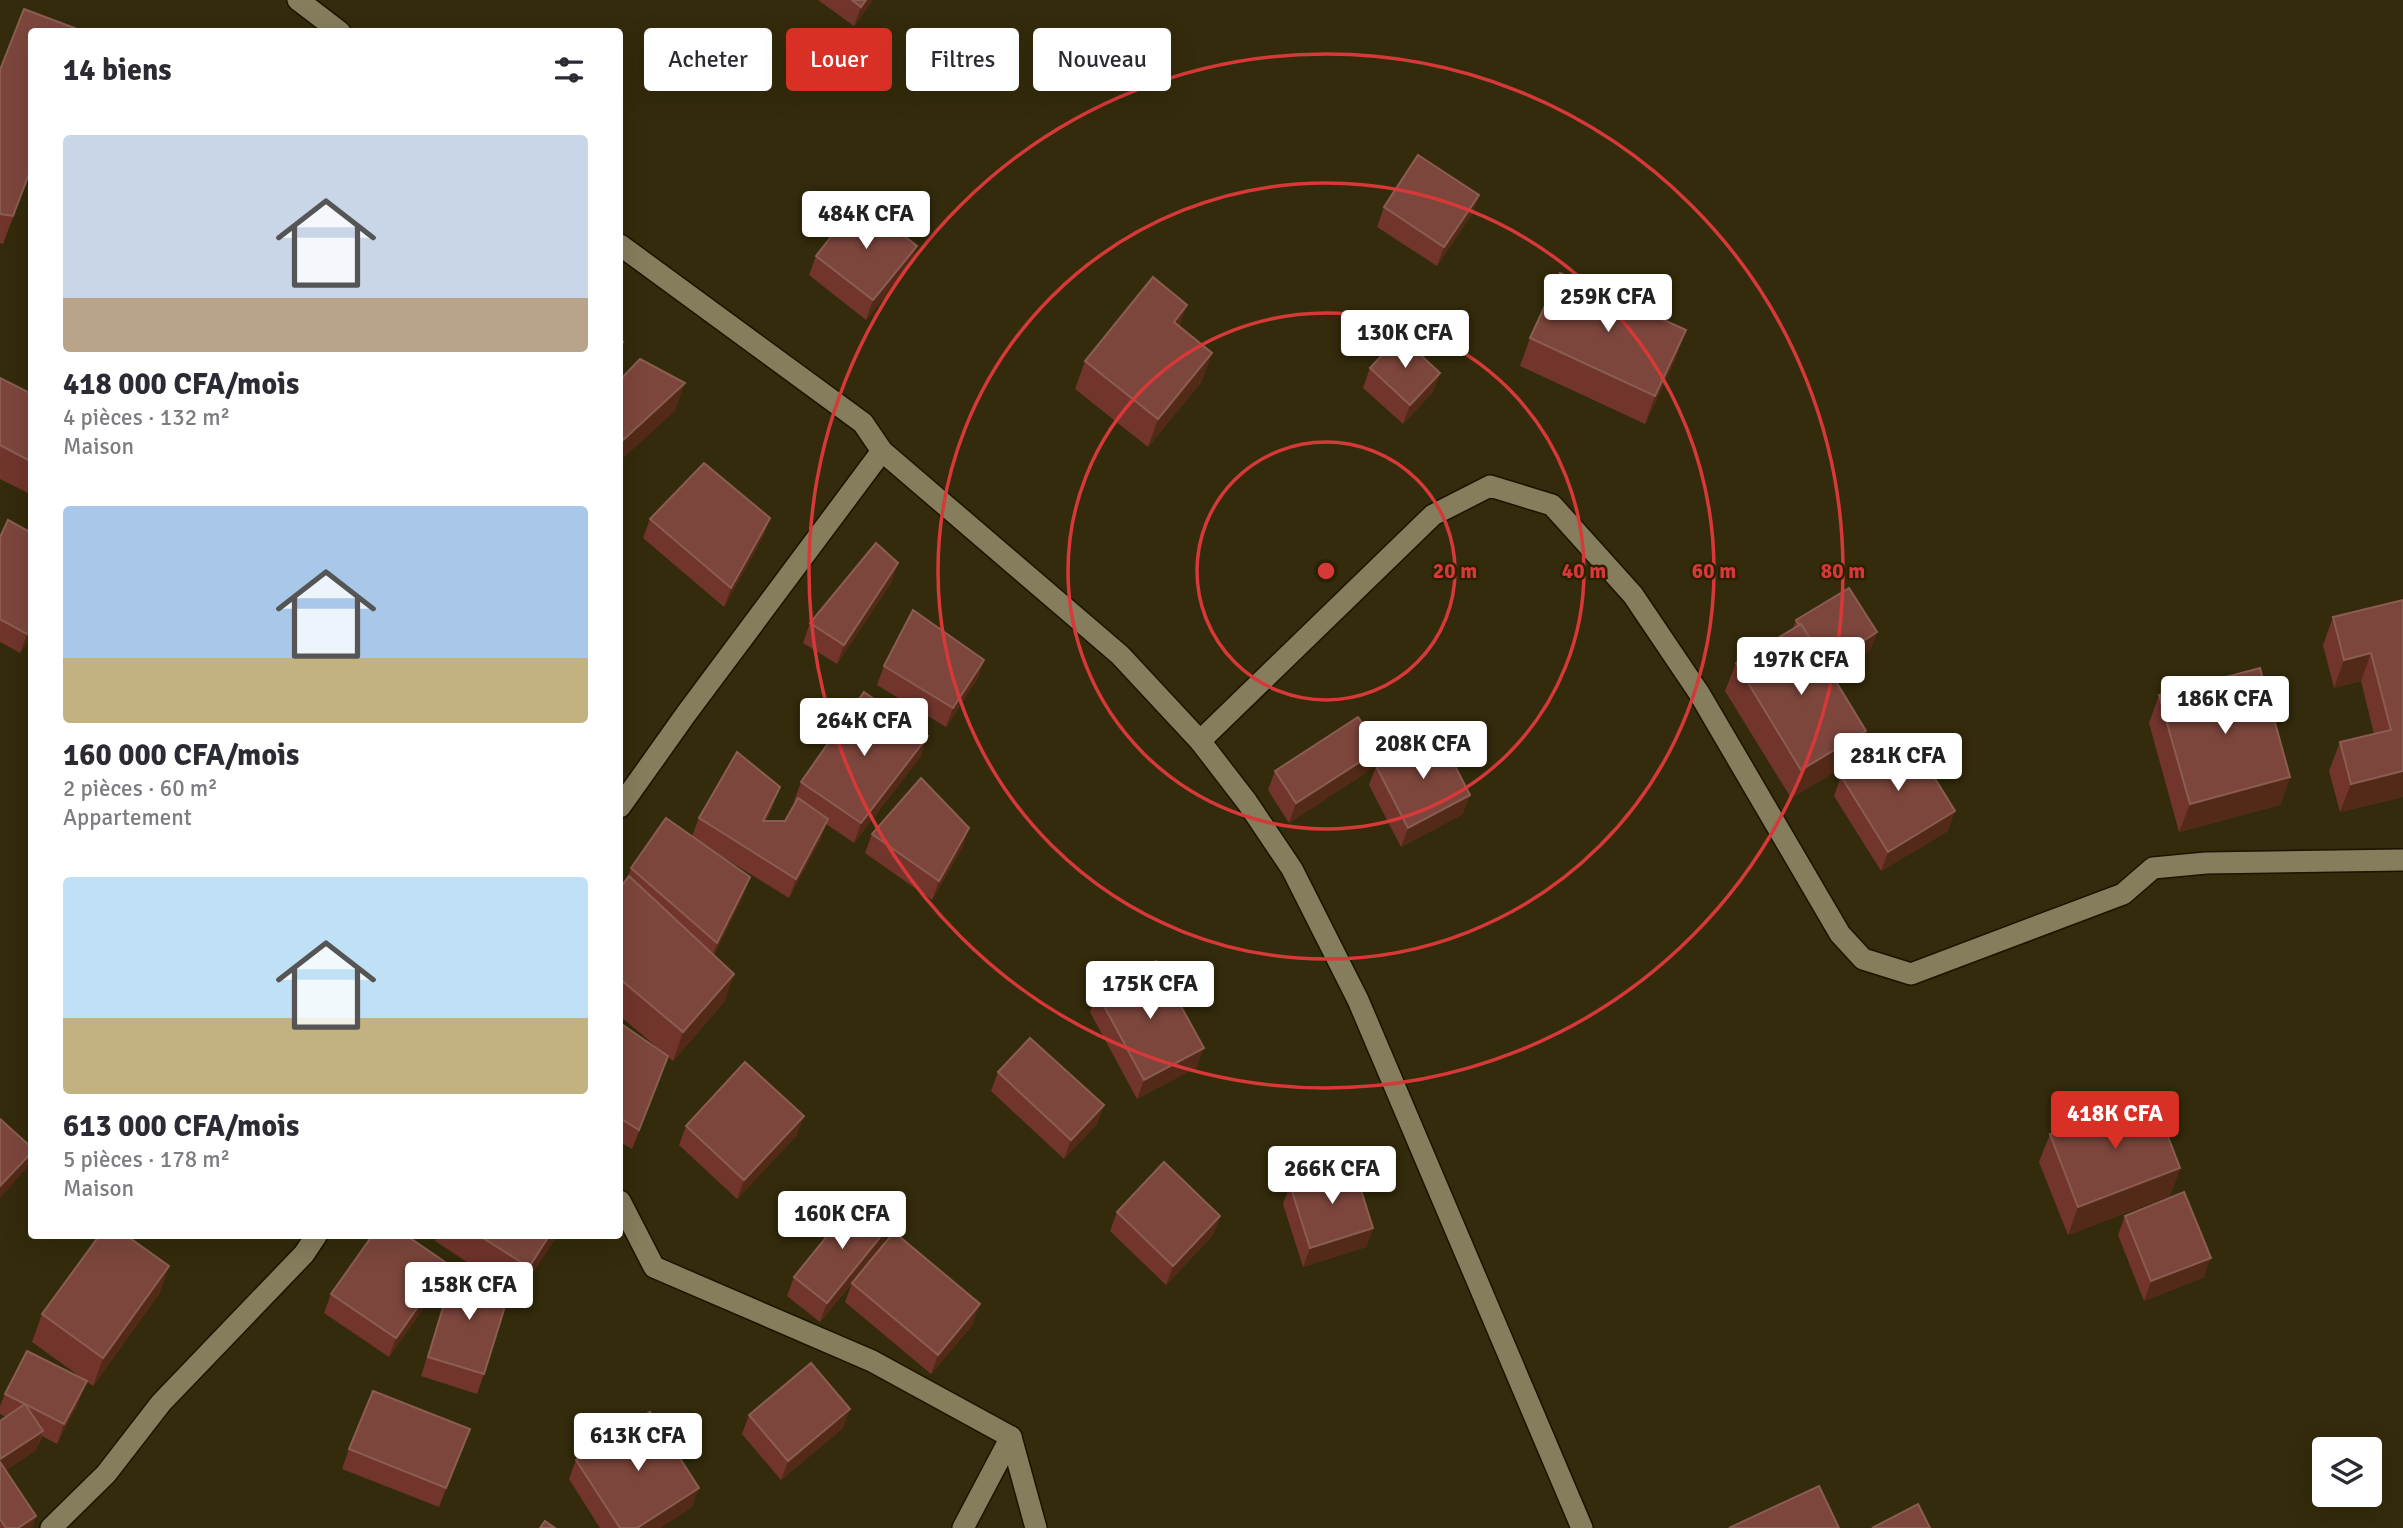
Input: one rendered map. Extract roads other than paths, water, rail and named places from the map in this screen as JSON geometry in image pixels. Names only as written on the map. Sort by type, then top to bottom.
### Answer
[{"type":"street","points":[[298,0],[335,28]]},
{"type":"street","points":[[623,247],[863,423],[882,451],[1120,655],[1200,740],[1247,802],[1292,869],[1358,1000],[1582,1528]]},
{"type":"street","points":[[623,803],[882,451]]},
{"type":"street","points":[[1200,740],[1433,515],[1490,486],[1552,505],[1633,596],[1699,693],[1840,934],[1863,959],[1911,974],[2123,894],[2154,868],[2206,863],[2403,860]]},
{"type":"street","points":[[623,1207],[654,1267],[872,1361],[1010,1437],[1036,1528]]},
{"type":"street","points":[[51,1528],[106,1474],[161,1403],[304,1254],[314,1239]]},
{"type":"street","points":[[963,1528],[1010,1437]]}]
